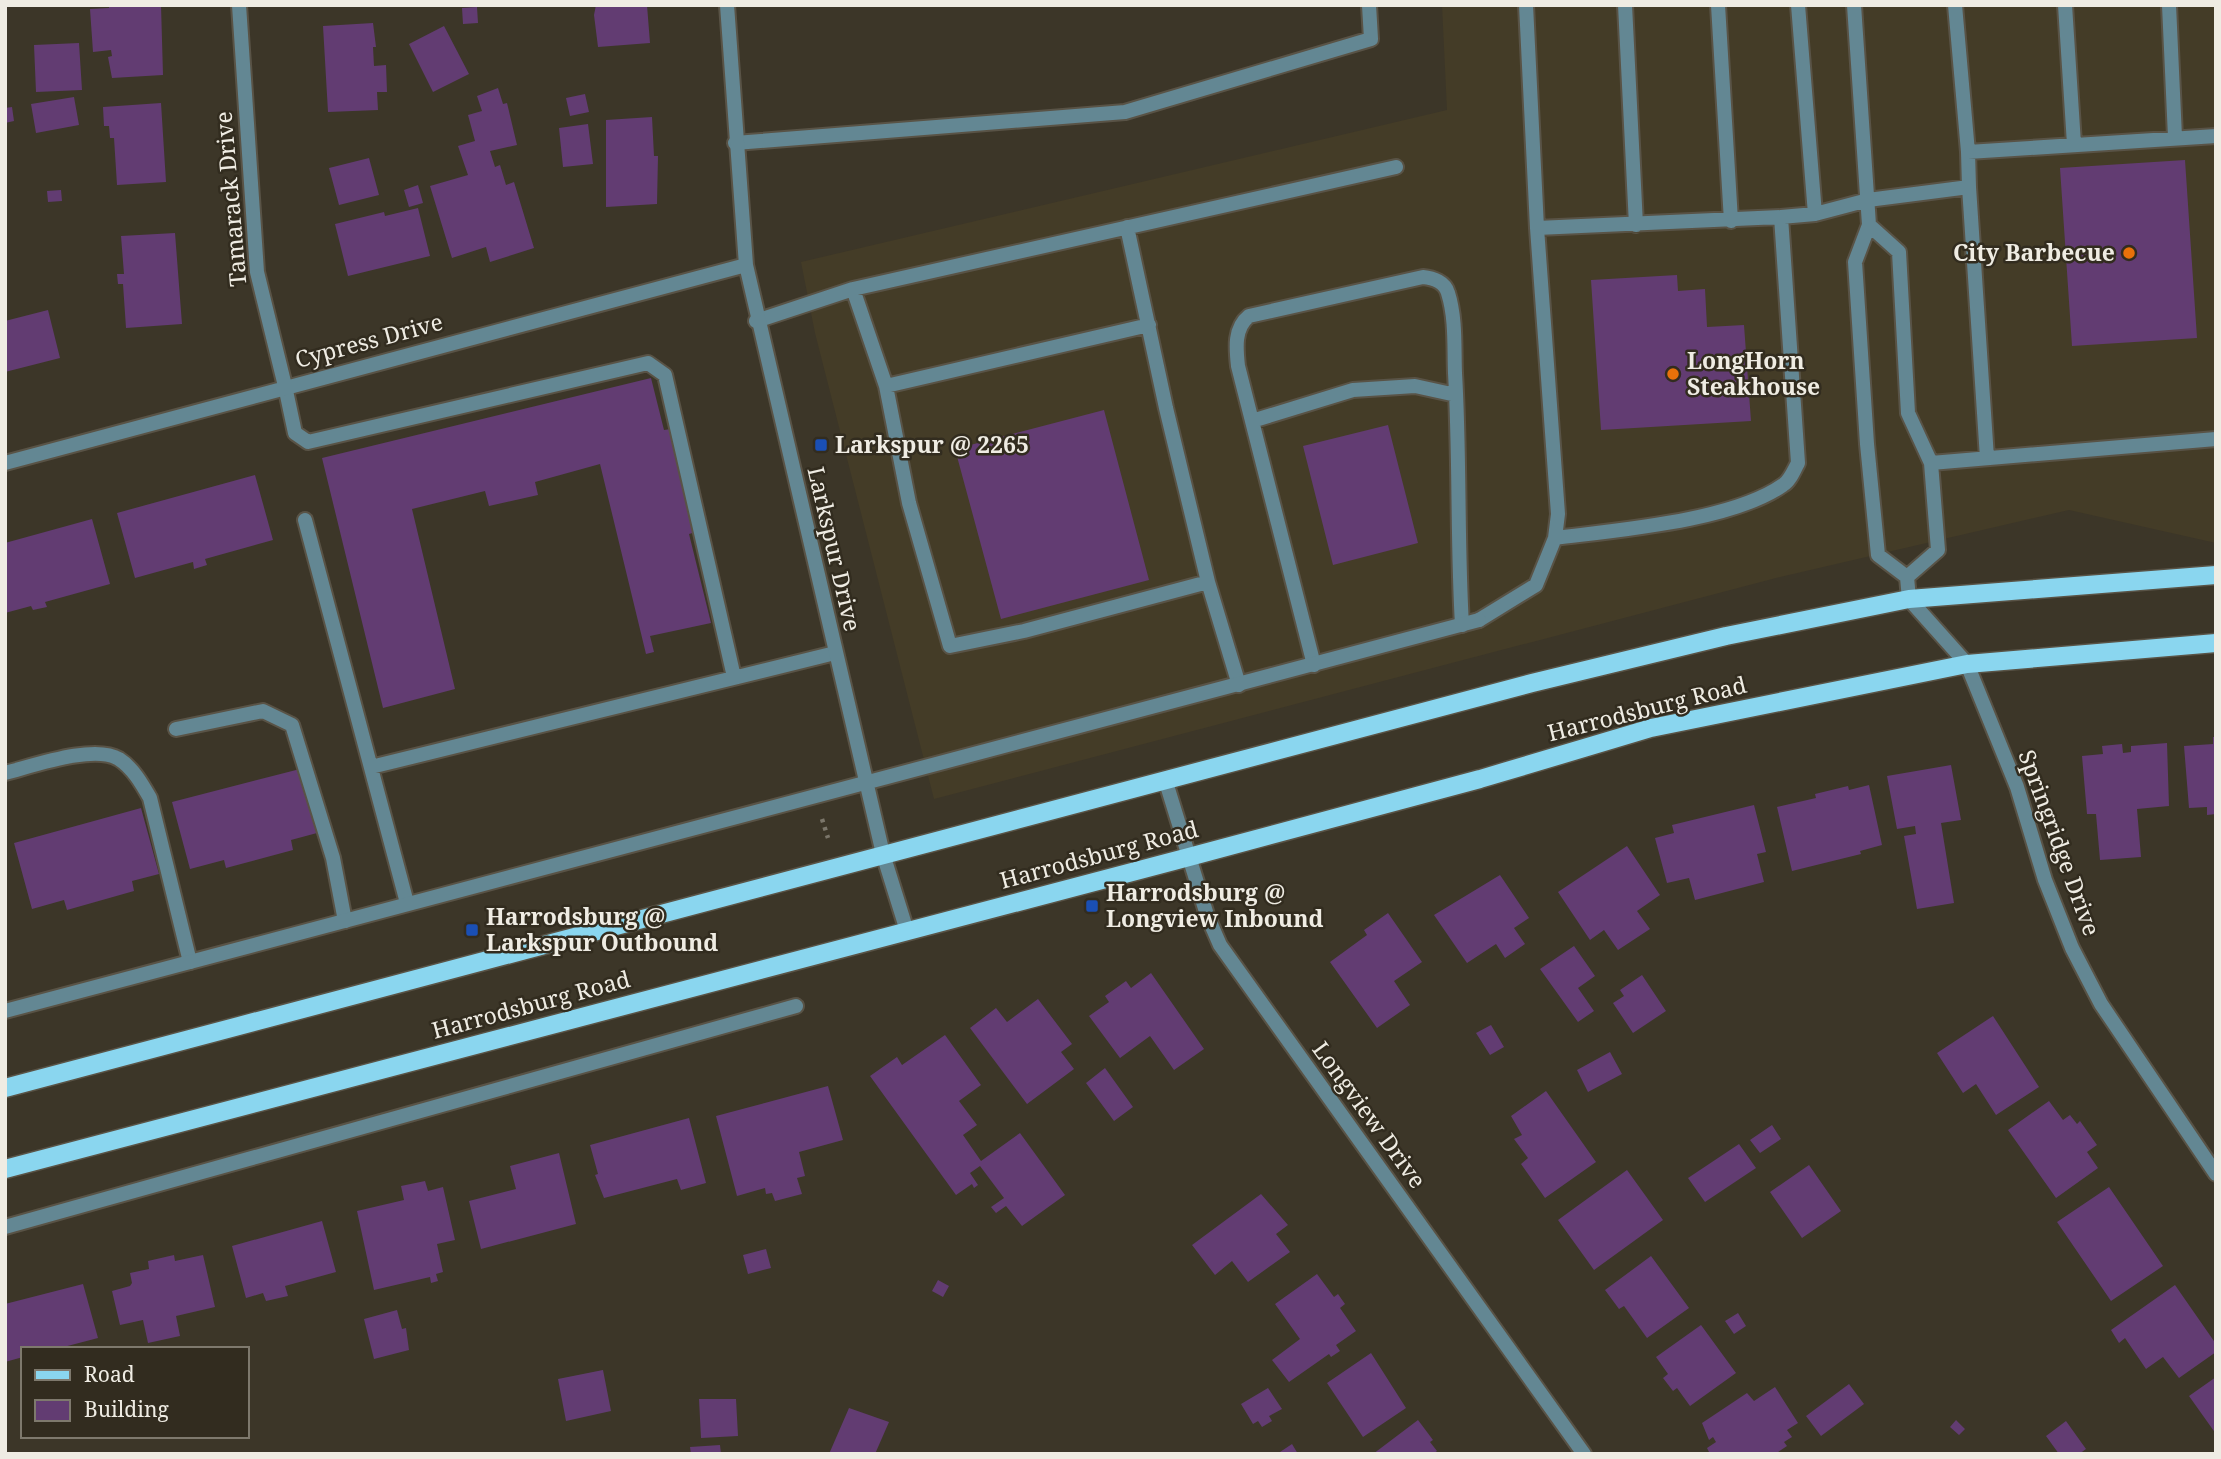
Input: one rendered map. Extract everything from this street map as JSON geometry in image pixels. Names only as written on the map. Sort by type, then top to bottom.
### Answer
[{"type":"main road","points":[[5,1088],[1165,779],[1558,676],[1726,636],[1909,599],[2216,575]]},
{"type":"main road","name":"Harrodsburg Road","points":[[5,1169],[1189,858],[1480,779],[1651,728],[1967,664],[2216,643]]},
{"type":"street","name":"Tamarack Drive","points":[[239,5],[257,272],[295,433],[308,442],[648,363],[665,375],[734,677]]},
{"type":"street","name":"Larkspur Drive","points":[[727,5],[734,143],[746,265],[756,321],[883,854],[907,931]]},
{"type":"street","points":[[734,143],[1125,112],[1371,39],[1370,5]]},
{"type":"street","points":[[5,1011],[1462,625],[1479,620],[1536,584],[1555,538],[1558,514],[1537,228],[1526,5]]},
{"type":"street","points":[[1625,5],[1636,225]]},
{"type":"street","points":[[1718,5],[1731,221]]},
{"type":"street","points":[[1798,5],[1815,215]]},
{"type":"street","points":[[1854,5],[1869,225],[1855,262],[1867,444],[1878,555],[1907,577],[1909,599]]},
{"type":"street","points":[[1955,5],[1968,152],[1987,458]]},
{"type":"street","points":[[2065,5],[2074,144]]},
{"type":"street","points":[[2169,5],[2175,137]]},
{"type":"street","points":[[1968,152],[2216,136]]},
{"type":"street","points":[[756,321],[853,289],[1396,167]]},
{"type":"street","points":[[1537,228],[1815,215],[1868,200],[1969,187]]},
{"type":"street","points":[[1555,538],[1642,526],[1744,506],[1786,484],[1798,463],[1781,217]]},
{"type":"street","points":[[1869,225],[1899,252],[1908,413],[1931,463],[1938,550],[1907,577]]},
{"type":"street","points":[[1127,227],[1166,408],[1208,582],[1239,685]]},
{"type":"street","name":"Cypress Drive","points":[[5,463],[285,386],[746,265]]},
{"type":"street","points":[[1314,665],[1236,354],[1242,322],[1249,316],[1423,277],[1431,278],[1448,292],[1457,395],[1462,625]]},
{"type":"street","points":[[853,289],[886,386],[909,503],[950,646],[1024,631],[1208,582]]},
{"type":"street","points":[[886,386],[1149,325]]},
{"type":"street","points":[[1252,421],[1353,390],[1415,386],[1457,395]]},
{"type":"street","points":[[1931,463],[2216,439]]},
{"type":"street","points":[[305,520],[407,903]]},
{"type":"street","name":"Springridge Drive","points":[[1909,599],[1967,664],[2017,787],[2045,880],[2072,948],[2101,1004],[2216,1174]]},
{"type":"street","points":[[371,766],[835,653]]},
{"type":"street","points":[[176,729],[263,711],[292,725],[333,858],[345,921]]},
{"type":"street","points":[[5,773],[91,753],[110,754],[121,760],[136,775],[150,798],[190,962]]},
{"type":"street","name":"Longview Drive","points":[[1165,779],[1220,946],[1584,1454]]},
{"type":"street","points":[[5,1227],[796,1006]]},
{"type":"path","points":[[822,819],[828,838]]},
{"type":"shaded area","points":[[1442,5],[2216,5],[2216,543],[2069,510],[1776,578],[934,799],[815,333],[801,262],[1447,110]]},
{"type":"building","points":[[109,5],[161,5],[163,75],[112,78],[108,57],[112,56],[111,50],[93,52],[90,9],[109,8]]},
{"type":"building","points":[[596,5],[647,5],[650,43],[598,47],[594,15]]},
{"type":"building","points":[[477,7],[478,23],[463,24],[462,8]]},
{"type":"building","points":[[373,23],[376,47],[373,47],[374,66],[386,65],[387,92],[377,92],[378,110],[328,112],[323,26]]},
{"type":"building","points":[[444,26],[469,74],[433,92],[409,44]]},
{"type":"building","points":[[79,43],[82,90],[36,92],[34,45]]},
{"type":"building","points":[[498,88],[503,104],[507,103],[517,145],[490,151],[495,167],[500,165],[506,185],[514,182],[534,248],[490,262],[486,247],[452,258],[430,186],[468,175],[458,146],[475,141],[468,115],[482,111],[477,96]]},
{"type":"building","points":[[585,94],[589,112],[570,116],[566,98]]},
{"type":"building","points":[[74,97],[79,125],[36,133],[31,104]]},
{"type":"building","points":[[161,103],[166,182],[117,185],[114,138],[110,138],[109,126],[104,126],[103,107]]},
{"type":"building","points":[[12,107],[14,121],[5,123],[5,108]]},
{"type":"building","points":[[652,117],[654,156],[658,156],[657,204],[606,207],[606,120]]},
{"type":"building","points":[[588,124],[593,164],[563,167],[559,128]]},
{"type":"building","points":[[369,158],[379,195],[339,205],[329,168]]},
{"type":"building","name":"City Barbecue","points":[[2185,160],[2197,338],[2072,346],[2060,168]]},
{"type":"building","points":[[418,185],[423,203],[409,207],[404,190]]},
{"type":"building","points":[[61,190],[62,201],[48,202],[47,191]]},
{"type":"building","points":[[418,208],[430,256],[348,276],[335,224],[384,212],[385,216]]},
{"type":"building","points":[[175,233],[182,324],[126,328],[123,284],[118,284],[117,274],[124,274],[121,236]]},
{"type":"building","name":"LongHorn Steakhouse","points":[[1677,275],[1678,291],[1705,289],[1707,327],[1744,325],[1751,421],[1601,430],[1591,280]]},
{"type":"building","points":[[48,310],[60,358],[5,372],[5,321]]},
{"type":"building","points":[[651,378],[664,430],[671,429],[696,532],[689,534],[711,623],[650,636],[654,652],[646,654],[600,464],[535,482],[538,495],[489,506],[485,491],[412,509],[455,689],[383,708],[322,458]]},
{"type":"building","points":[[1104,410],[1149,580],[1001,619],[955,449]]},
{"type":"building","points":[[1388,425],[1418,543],[1333,565],[1303,446]]},
{"type":"building","points":[[255,475],[273,540],[205,559],[207,565],[194,569],[193,562],[135,578],[117,513]]},
{"type":"building","points":[[92,519],[110,584],[45,602],[47,607],[33,610],[31,606],[5,613],[5,543]]},
{"type":"building","points":[[2213,737],[2216,737],[2216,814],[2207,815],[2207,807],[2189,808],[2184,746],[2213,744]]},
{"type":"building","points":[[2167,743],[2169,806],[2137,809],[2141,857],[2100,860],[2096,814],[2087,814],[2082,756],[2103,754],[2102,746],[2122,744],[2123,753],[2131,752],[2131,746]]},
{"type":"building","points":[[1951,765],[1961,820],[1941,823],[1954,903],[1917,909],[1904,836],[1916,834],[1915,826],[1897,829],[1887,776]]},
{"type":"building","points":[[300,769],[317,833],[291,840],[293,850],[226,868],[224,860],[190,869],[172,802]]},
{"type":"building","points":[[1869,785],[1882,845],[1860,851],[1861,854],[1792,871],[1777,807],[1816,798],[1815,794],[1848,786],[1849,790]]},
{"type":"building","points":[[1754,805],[1766,852],[1757,854],[1764,882],[1695,900],[1689,878],[1667,883],[1655,838],[1674,833],[1672,825]]},
{"type":"building","points":[[141,808],[159,874],[132,881],[134,891],[67,910],[64,900],[32,909],[14,843]]},
{"type":"building","points":[[1627,846],[1660,895],[1637,911],[1650,929],[1618,950],[1604,930],[1590,940],[1558,892]]},
{"type":"building","points":[[1500,875],[1529,918],[1514,928],[1525,944],[1505,958],[1496,944],[1467,963],[1434,915]]},
{"type":"building","points":[[1388,913],[1422,962],[1394,981],[1410,1005],[1377,1028],[1330,962],[1367,935],[1364,930]]},
{"type":"building","points":[[1574,946],[1595,976],[1578,988],[1594,1011],[1578,1022],[1540,969]]},
{"type":"building","points":[[1151,973],[1204,1049],[1174,1070],[1150,1036],[1120,1058],[1089,1016],[1109,1002],[1105,996],[1126,981],[1131,988]]},
{"type":"building","points":[[1642,975],[1666,1011],[1633,1033],[1613,1003],[1624,996],[1620,990]]},
{"type":"building","points":[[1038,999],[1072,1044],[1061,1052],[1074,1069],[1027,1104],[970,1028],[996,1008],[1007,1022]]},
{"type":"building","points":[[1993,1016],[2039,1087],[1996,1115],[1976,1084],[1963,1093],[1937,1053]]},
{"type":"building","points":[[1491,1025],[1504,1047],[1490,1055],[1476,1033]]},
{"type":"building","points":[[945,1035],[981,1085],[959,1101],[977,1125],[963,1135],[981,1161],[1020,1133],[1065,1195],[1022,1226],[1006,1206],[996,1213],[991,1207],[1004,1198],[980,1166],[970,1173],[978,1185],[974,1188],[972,1184],[956,1195],[870,1076],[897,1057],[902,1065]]},
{"type":"building","points":[[1610,1052],[1622,1074],[1588,1092],[1577,1070]]},
{"type":"building","points":[[1105,1068],[1133,1107],[1114,1121],[1086,1083]]},
{"type":"building","points":[[828,1086],[843,1140],[799,1152],[805,1176],[797,1178],[802,1194],[775,1201],[772,1193],[766,1194],[765,1188],[737,1196],[716,1116]]},
{"type":"building","points":[[1546,1091],[1596,1162],[1545,1198],[1521,1164],[1528,1158],[1514,1139],[1522,1135],[1511,1116]]},
{"type":"building","points":[[2049,1101],[2063,1120],[2070,1115],[2077,1124],[2080,1121],[2097,1145],[2087,1152],[2098,1168],[2056,1198],[2008,1130]]},
{"type":"building","points":[[689,1118],[706,1183],[681,1190],[677,1179],[604,1198],[595,1175],[598,1174],[590,1145]]},
{"type":"building","points":[[1772,1125],[1781,1139],[1760,1153],[1750,1140]]},
{"type":"building","points":[[1739,1144],[1756,1168],[1705,1202],[1688,1178]]},
{"type":"building","points":[[559,1153],[576,1224],[481,1249],[469,1201],[516,1189],[510,1166]]},
{"type":"building","points":[[1809,1165],[1841,1211],[1802,1238],[1770,1192]]},
{"type":"building","points":[[1627,1170],[1663,1220],[1594,1270],[1558,1220]]},
{"type":"building","points":[[425,1181],[428,1191],[443,1187],[455,1240],[437,1244],[443,1272],[436,1274],[438,1281],[431,1283],[430,1277],[374,1290],[357,1211],[404,1200],[401,1186]]},
{"type":"building","points":[[2109,1187],[2163,1266],[2111,1301],[2057,1222]]},
{"type":"building","points":[[1261,1194],[1288,1225],[1276,1234],[1290,1252],[1248,1282],[1232,1261],[1215,1275],[1192,1245]]},
{"type":"building","points":[[322,1221],[336,1272],[285,1286],[288,1296],[266,1301],[263,1293],[246,1298],[232,1246]]},
{"type":"building","points":[[766,1249],[771,1268],[748,1274],[743,1255]]},
{"type":"building","points":[[174,1255],[175,1261],[203,1255],[215,1307],[176,1316],[180,1336],[148,1343],[143,1320],[120,1325],[112,1291],[130,1286],[130,1273],[149,1269],[148,1261]]},
{"type":"building","points":[[1651,1256],[1689,1308],[1647,1338],[1624,1306],[1619,1309],[1605,1290]]},
{"type":"building","points":[[1317,1274],[1334,1297],[1338,1294],[1345,1304],[1340,1308],[1356,1331],[1336,1345],[1340,1351],[1331,1357],[1329,1354],[1289,1382],[1272,1360],[1300,1339],[1275,1304]]},
{"type":"building","points":[[938,1280],[949,1286],[943,1297],[932,1291]]},
{"type":"building","points":[[83,1284],[98,1338],[64,1347],[21,1347],[21,1358],[5,1362],[5,1304]]},
{"type":"building","points":[[2175,1285],[2216,1344],[2216,1352],[2179,1378],[2163,1357],[2146,1369],[2125,1338],[2119,1343],[2111,1330]]},
{"type":"building","points":[[397,1310],[402,1329],[406,1328],[409,1350],[374,1359],[364,1319]]},
{"type":"building","points":[[1738,1313],[1746,1326],[1734,1334],[1725,1321]]},
{"type":"building","points":[[1701,1325],[1736,1373],[1690,1406],[1677,1388],[1673,1391],[1663,1378],[1668,1374],[1656,1357]]},
{"type":"building","points":[[1371,1353],[1406,1408],[1363,1437],[1327,1383]]},
{"type":"building","points":[[603,1370],[611,1411],[566,1421],[558,1379]]},
{"type":"building","points":[[2216,1377],[2216,1434],[2189,1396]]},
{"type":"building","points":[[1849,1384],[1864,1404],[1821,1436],[1806,1416]]},
{"type":"building","points":[[1775,1387],[1798,1423],[1787,1430],[1792,1437],[1784,1442],[1787,1446],[1775,1454],[1710,1454],[1707,1448],[1716,1442],[1713,1437],[1709,1440],[1702,1423],[1747,1393],[1754,1401]]},
{"type":"building","points":[[1268,1388],[1282,1409],[1269,1416],[1272,1421],[1262,1427],[1258,1421],[1253,1424],[1241,1404]]},
{"type":"building","points":[[699,1399],[736,1399],[738,1436],[701,1438]]},
{"type":"building","points":[[849,1408],[889,1422],[875,1454],[829,1454]]},
{"type":"building","points":[[1418,1420],[1433,1440],[1430,1442],[1437,1451],[1433,1454],[1373,1454]]},
{"type":"building","points":[[1956,1420],[1965,1429],[1959,1435],[1950,1427]]},
{"type":"building","points":[[2066,1421],[2086,1449],[2079,1454],[2059,1454],[2046,1436]]},
{"type":"building","points":[[1292,1444],[1298,1454],[1277,1454]]},
{"type":"building","points":[[720,1445],[721,1454],[691,1454],[690,1447]]},
{"type":"place","name":"City Barbecue","points":[[2129,253]]},
{"type":"place","name":"LongHorn Steakhouse","points":[[1673,374]]},
{"type":"place","name":"Larkspur @ 2265","points":[[821,445]]},
{"type":"place","name":"Harrodsburg @ Longview Inbound","points":[[1092,906]]},
{"type":"place","name":"Harrodsburg @ Larkspur Outbound","points":[[472,930]]}]
